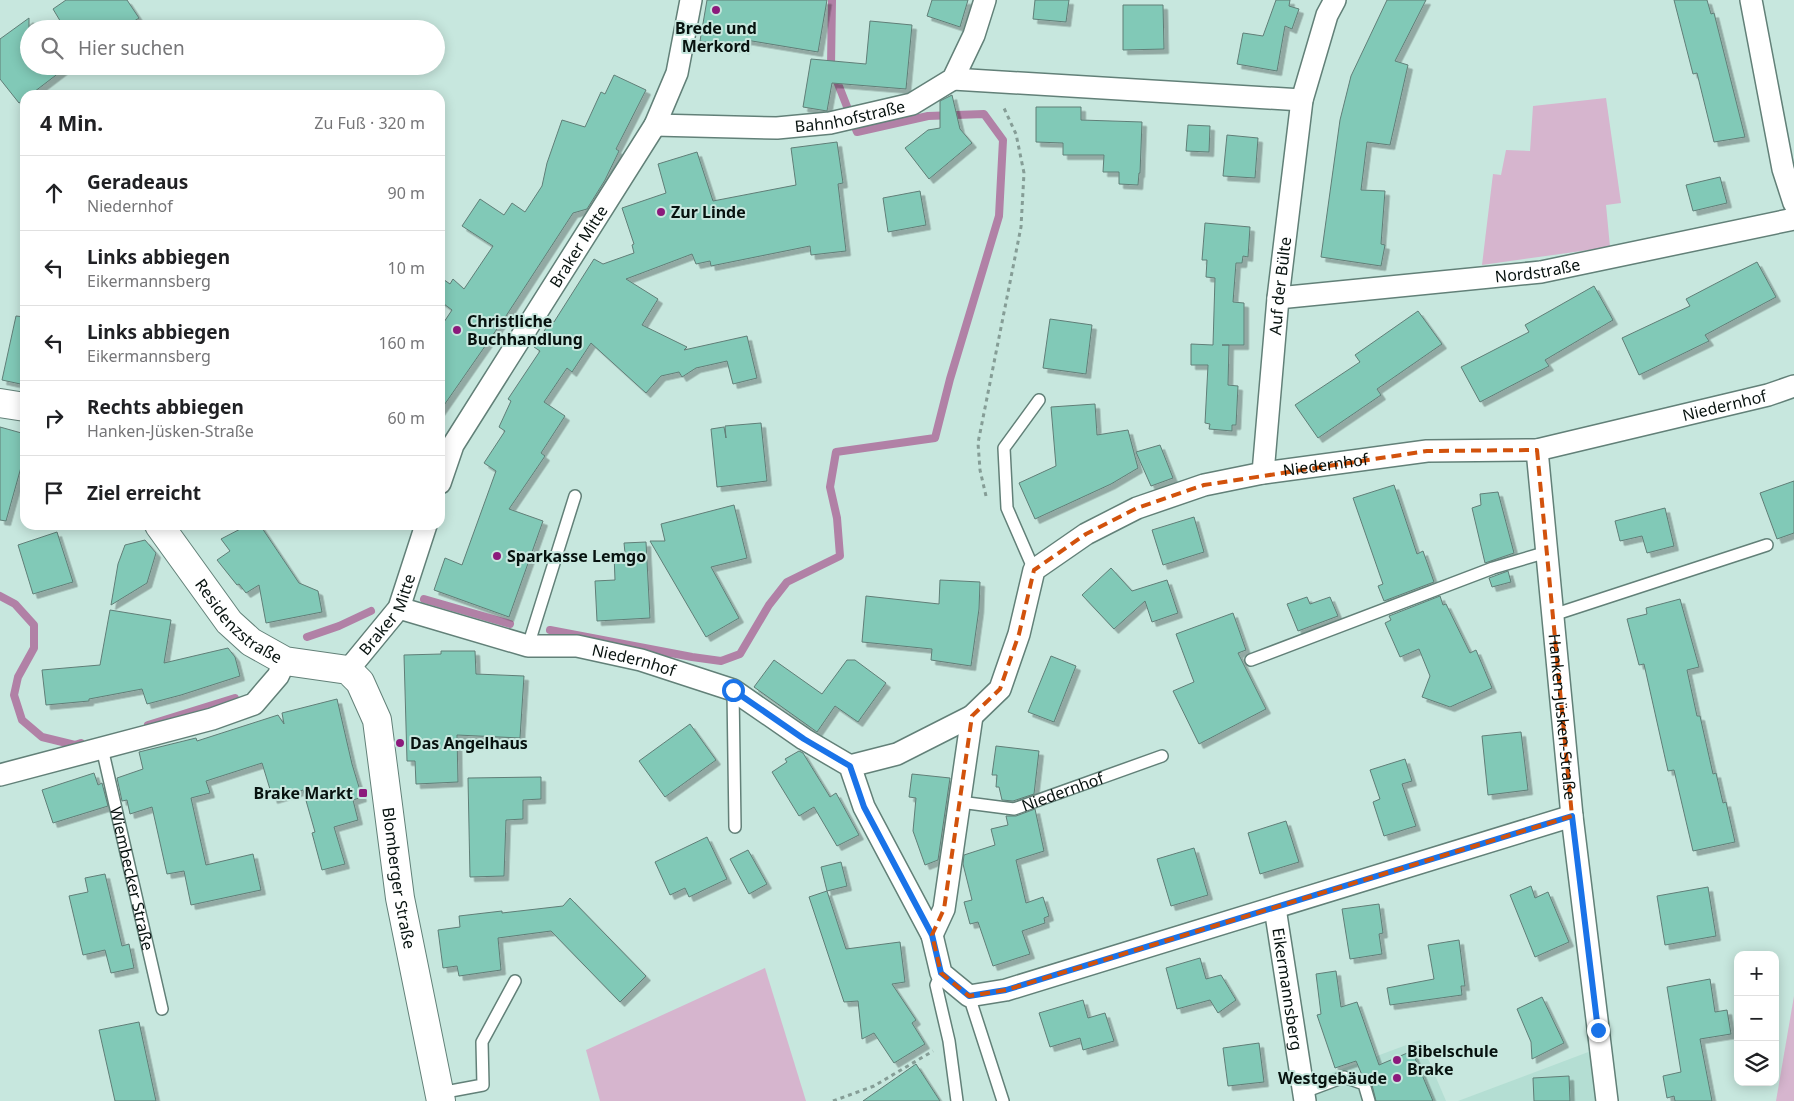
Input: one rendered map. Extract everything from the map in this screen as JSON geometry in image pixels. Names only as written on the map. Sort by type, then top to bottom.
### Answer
[{"type":"street","name":"Braker Mitte","points":[[445,468],[453,445],[655,125],[677,74],[691,0]]},
{"type":"street","points":[[985,0],[974,35],[953,79],[1302,100]]},
{"type":"street","name":"Auf der Bülte","points":[[1263,473],[1278,298],[1302,100],[1327,15],[1335,0]]},
{"type":"street","points":[[1751,0],[1783,169],[1794,203]]},
{"type":"street","name":"Bahnhofstraße","points":[[655,125],[777,128],[830,123],[912,104],[953,79]]},
{"type":"street","name":"Nordstraße","points":[[1278,298],[1541,272],[1794,219]]},
{"type":"street","name":"Niedernhof","points":[[1034,570],[1086,534],[1137,508],[1204,485],[1263,473],[1427,451],[1537,450],[1768,395],[1794,386]]},
{"type":"street","points":[[0,403],[20,406]]},
{"type":"street","name":"Hanken-Jüsken-Straße","points":[[1537,450],[1572,816],[1607,1101]]},
{"type":"street","name":"Residenzstraße","points":[[163,530],[229,622],[251,642],[285,661],[348,670]]},
{"type":"street","name":"Braker Mitte","points":[[348,670],[399,608],[424,530]]},
{"type":"street","points":[[969,996],[941,973],[932,935],[864,807],[850,766],[897,754],[972,716],[1000,688],[1019,634],[1034,570]]},
{"type":"street","name":"Niedernhof","points":[[399,608],[528,646],[577,646],[641,660],[733,690],[804,739],[850,766]]},
{"type":"street","points":[[0,775],[212,719],[254,704],[278,676],[285,661]]},
{"type":"street","name":"Blomberger Straße","points":[[348,670],[360,682],[378,720],[400,898],[440,1097]]},
{"type":"street","points":[[932,935],[944,909],[972,716]]},
{"type":"street","name":"Eikermannsberg","points":[[969,996],[1006,990],[1572,816]]},
{"type":"street","name":"Eikermannsberg","points":[[1275,908],[1304,1096]]},
{"type":"lane","points":[[1034,570],[1006,508],[1004,448],[1039,400]]},
{"type":"lane","points":[[528,646],[575,496]]},
{"type":"lane","points":[[1553,614],[1767,545]]},
{"type":"lane","points":[[1250,660],[1493,568],[1547,552]]},
{"type":"lane","points":[[733,690],[735,826]]},
{"type":"lane","name":"Wiembecker Straße","points":[[102,748],[162,1009]]},
{"type":"lane","name":"Niedernhof","points":[[960,802],[1014,808],[1162,756]]},
{"type":"lane","points":[[941,973],[936,985],[949,1041],[957,1101]]},
{"type":"lane","name":"Blomberger Straße","points":[[440,1097],[483,1085],[482,1042],[515,981]]},
{"type":"lane","points":[[969,996],[1003,1101]]},
{"type":"lane","points":[[1304,1096],[1344,1077],[1364,1084],[1369,1101]]},
{"type":"path","points":[[987,501],[980,470],[978,444],[1021,226],[1024,174],[1016,134],[1001,101]]},
{"type":"path","points":[[833,1101],[874,1086],[949,1041]]},
{"type":"highlighted area","points":[[1537,450],[1572,816],[1006,990],[969,996],[941,973],[932,935],[944,909],[972,716],[1000,689],[1019,634],[1034,570],[1086,534],[1137,508],[1204,485],[1427,451]]},
{"type":"shaded area","points":[[1606,98],[1621,203],[1606,205],[1610,247],[1482,265],[1493,174],[1501,175],[1506,150],[1530,151],[1533,106]]},
{"type":"shaded area","points":[[765,968],[806,1101],[600,1101],[586,1050]]},
{"type":"shaded area","points":[[1794,996],[1794,1101],[1776,1101]]},
{"type":"shaded area","name":"Bibelschule Brake","points":[[1420,1040],[1446,1101],[1315,1101],[1312,1080]]},
{"type":"shaded area","name":"Bibelschule Brake","points":[[1591,1051],[1598,1101],[1458,1101]]},
{"type":"building","points":[[66,0],[127,0],[139,18],[136,20],[60,20],[53,9]]},
{"type":"building","points":[[707,0],[827,0],[818,52],[746,40],[745,49],[700,41]]},
{"type":"building","points":[[932,0],[968,0],[960,27],[927,16]]},
{"type":"building","points":[[1035,0],[1069,0],[1066,22],[1033,19]]},
{"type":"building","points":[[1276,0],[1290,0],[1289,6],[1299,9],[1292,29],[1285,26],[1277,71],[1237,64],[1243,33],[1263,36]]},
{"type":"building","points":[[1387,0],[1426,0],[1395,61],[1408,65],[1390,145],[1367,142],[1361,190],[1385,191],[1381,244],[1385,245],[1381,266],[1321,257],[1340,120],[1351,76]]},
{"type":"building","points":[[1674,0],[1707,0],[1711,14],[1714,13],[1745,137],[1714,142],[1697,73],[1693,74]]},
{"type":"building","points":[[1123,5],[1163,5],[1164,49],[1123,50]]},
{"type":"building","points":[[870,21],[912,25],[906,89],[832,83],[827,111],[803,107],[811,59],[866,64]]},
{"type":"building","points":[[20,25],[20,75],[56,75],[37,90],[20,90],[19,103],[0,79],[0,39]]},
{"type":"building","points":[[614,75],[646,90],[616,149],[619,151],[605,180],[587,209],[573,213],[506,316],[445,404],[445,320],[452,310],[445,305],[445,280],[450,284],[453,279],[464,289],[493,246],[462,226],[480,199],[504,215],[512,203],[525,212],[542,186],[547,163],[562,120],[585,127],[601,92],[605,94]]},
{"type":"building","points":[[952,95],[960,129],[972,143],[929,179],[905,148],[928,130],[940,128],[940,101]]},
{"type":"building","points":[[1036,107],[1081,107],[1081,120],[1142,122],[1138,185],[1119,184],[1119,172],[1103,172],[1104,155],[1063,155],[1063,143],[1036,142]]},
{"type":"building","points":[[1188,125],[1210,126],[1209,152],[1186,151]]},
{"type":"building","points":[[1227,135],[1258,138],[1255,178],[1223,176]]},
{"type":"building","points":[[837,142],[843,183],[838,184],[846,251],[811,255],[810,246],[711,266],[710,261],[696,264],[692,254],[626,279],[658,299],[642,325],[687,347],[684,350],[747,336],[757,378],[733,384],[727,361],[696,368],[682,377],[679,372],[661,376],[646,393],[591,343],[572,372],[567,368],[544,402],[565,416],[541,453],[545,456],[509,509],[543,521],[509,617],[434,590],[445,558],[462,565],[496,471],[484,463],[505,431],[499,427],[511,401],[508,399],[540,351],[534,347],[551,320],[554,322],[594,259],[603,264],[634,253],[632,245],[634,244],[622,208],[666,193],[658,164],[697,152],[713,201],[796,185],[791,148]]},
{"type":"building","points":[[1720,177],[1727,203],[1693,211],[1686,185]]},
{"type":"building","points":[[920,191],[926,225],[888,232],[883,198]]},
{"type":"building","points":[[1205,223],[1250,227],[1248,257],[1243,256],[1242,263],[1236,263],[1233,302],[1244,303],[1244,345],[1229,345],[1228,385],[1238,386],[1236,425],[1232,425],[1232,431],[1209,429],[1210,424],[1205,423],[1208,365],[1191,365],[1191,344],[1213,345],[1215,278],[1206,277],[1207,260],[1202,260]]},
{"type":"building","points":[[1757,262],[1776,297],[1705,335],[1709,341],[1639,375],[1622,338],[1690,306],[1686,299]]},
{"type":"building","points":[[1594,286],[1613,320],[1545,360],[1549,366],[1480,402],[1461,367],[1529,332],[1525,325]]},
{"type":"building","points":[[1418,311],[1442,344],[1377,389],[1381,395],[1318,438],[1295,405],[1360,362],[1355,355]]},
{"type":"building","points":[[16,316],[20,316],[20,384],[2,380]]},
{"type":"building","points":[[1050,319],[1092,325],[1086,374],[1043,368]]},
{"type":"building","points":[[1095,404],[1097,435],[1128,430],[1138,468],[1111,484],[1035,519],[1019,483],[1056,466],[1051,407]]},
{"type":"building","points":[[761,423],[767,481],[717,487],[711,429],[724,427],[726,438],[725,426]]},
{"type":"building","points":[[0,427],[20,433],[20,471],[6,521],[0,520]]},
{"type":"building","points":[[1160,445],[1173,478],[1151,486],[1136,452]]},
{"type":"building","points":[[1794,481],[1794,533],[1777,539],[1760,493]]},
{"type":"building","points":[[1394,485],[1417,554],[1423,551],[1434,582],[1384,601],[1378,586],[1383,584],[1353,498]]},
{"type":"building","points":[[1498,492],[1514,553],[1485,563],[1472,508],[1481,505],[1480,494]]},
{"type":"building","points":[[734,505],[747,558],[711,567],[739,618],[706,637],[650,541],[665,541],[661,524]]},
{"type":"building","points":[[1665,508],[1674,546],[1647,553],[1642,536],[1620,541],[1615,521]]},
{"type":"building","points":[[1194,517],[1204,552],[1163,565],[1152,530]]},
{"type":"building","points":[[238,530],[263,530],[299,583],[318,591],[322,612],[266,623],[259,585],[246,593],[217,560],[230,551],[221,539]]},
{"type":"building","points":[[57,532],[73,582],[33,594],[18,545]]},
{"type":"building","points":[[145,540],[156,553],[147,583],[111,605],[118,564],[125,545]]},
{"type":"building","points":[[646,542],[650,618],[597,621],[595,581],[615,580],[614,554],[625,553],[624,543]]},
{"type":"building","points":[[1111,568],[1132,591],[1167,580],[1178,613],[1152,622],[1145,601],[1114,629],[1082,595]]},
{"type":"building","points":[[1508,571],[1511,582],[1492,587],[1489,578]]},
{"type":"building","points":[[940,580],[980,582],[979,609],[971,666],[931,660],[932,649],[862,642],[866,596],[939,604]]},
{"type":"building","points":[[1440,596],[1443,605],[1446,604],[1470,653],[1476,650],[1492,688],[1450,707],[1422,697],[1430,676],[1419,649],[1400,657],[1385,623],[1391,620],[1389,616]]},
{"type":"building","points":[[1307,597],[1310,604],[1330,597],[1338,616],[1298,631],[1287,604]]},
{"type":"building","points":[[1680,599],[1699,667],[1687,670],[1697,716],[1700,716],[1713,774],[1716,773],[1723,803],[1726,802],[1735,842],[1693,851],[1674,770],[1668,771],[1644,664],[1639,665],[1627,619],[1647,614],[1646,608]]},
{"type":"building","points":[[110,610],[171,620],[164,663],[228,648],[235,657],[240,676],[147,704],[142,689],[89,699],[89,701],[46,705],[42,670],[100,665]]},
{"type":"building","points":[[1233,613],[1246,650],[1238,653],[1266,709],[1199,744],[1173,691],[1194,682],[1176,634]]},
{"type":"building","points":[[441,651],[475,651],[476,674],[524,676],[520,738],[457,735],[458,782],[416,784],[415,761],[407,761],[404,655],[441,654]]},
{"type":"building","points":[[1051,656],[1076,666],[1054,722],[1028,712]]},
{"type":"building","points":[[774,660],[822,694],[847,660],[855,660],[886,683],[858,722],[835,706],[817,732],[754,687]]},
{"type":"building","points":[[337,699],[352,764],[362,797],[353,800],[358,820],[334,827],[345,864],[322,870],[312,833],[315,832],[303,790],[273,799],[262,763],[206,781],[210,793],[191,798],[206,865],[253,854],[261,890],[191,905],[184,871],[167,874],[152,807],[130,814],[127,800],[122,801],[117,778],[143,769],[139,752],[196,738],[197,741],[278,715],[284,724],[282,713]]},
{"type":"building","points":[[690,724],[716,760],[665,797],[639,761]]},
{"type":"building","points":[[1521,732],[1528,790],[1488,795],[1482,736]]},
{"type":"building","points":[[996,746],[1039,751],[1034,794],[1013,801],[1002,800],[999,787],[996,787],[997,775],[992,775]]},
{"type":"building","points":[[799,751],[803,753],[830,797],[836,793],[859,835],[837,846],[814,807],[799,816],[772,772],[787,762],[785,759]]},
{"type":"building","points":[[1405,759],[1412,781],[1402,784],[1416,826],[1384,836],[1373,802],[1380,799],[1370,770]]},
{"type":"building","points":[[94,773],[98,785],[102,783],[108,806],[53,823],[42,790]]},
{"type":"building","points":[[912,774],[950,778],[938,860],[925,865],[913,831],[916,798],[909,797]]},
{"type":"building","points":[[541,777],[541,799],[523,800],[523,819],[506,820],[504,876],[470,877],[468,778]]},
{"type":"building","points":[[1035,809],[1044,851],[1016,860],[1026,903],[1043,897],[1049,916],[1044,918],[1045,923],[1022,931],[1030,954],[993,966],[978,922],[970,924],[964,902],[972,900],[963,864],[964,855],[995,845],[991,829],[1008,825],[1006,816],[1016,816]]},
{"type":"building","points":[[1286,821],[1299,862],[1260,874],[1248,833]]},
{"type":"building","points":[[707,837],[727,879],[689,897],[685,888],[670,895],[655,862]]},
{"type":"building","points":[[1194,848],[1208,895],[1171,906],[1157,859]]},
{"type":"building","points":[[748,850],[767,884],[749,894],[730,859]]},
{"type":"building","points":[[841,862],[847,886],[827,891],[821,867]]},
{"type":"building","points":[[105,874],[122,946],[129,944],[134,968],[111,973],[105,950],[83,955],[69,896],[88,892],[85,878]]},
{"type":"building","points":[[1531,886],[1535,898],[1548,892],[1569,942],[1535,957],[1510,895]]},
{"type":"building","points":[[1708,887],[1716,936],[1665,945],[1657,896]]},
{"type":"building","points":[[827,891],[846,949],[900,942],[905,982],[892,984],[916,1020],[912,1023],[925,1044],[894,1063],[874,1033],[862,1039],[858,1001],[844,1002],[809,897]]},
{"type":"building","points":[[570,898],[646,976],[620,1002],[551,931],[498,938],[501,970],[459,976],[457,966],[443,968],[438,930],[460,927],[459,916],[563,906]]},
{"type":"building","points":[[1379,904],[1383,933],[1379,934],[1382,954],[1350,959],[1342,909]]},
{"type":"building","points":[[1459,940],[1465,986],[1461,986],[1462,995],[1390,1005],[1387,988],[1434,979],[1428,945]]},
{"type":"building","points":[[1200,958],[1206,979],[1221,975],[1236,1000],[1218,1013],[1210,1000],[1177,1009],[1166,968]]},
{"type":"building","points":[[1336,971],[1341,1007],[1357,1002],[1379,1065],[1412,1051],[1433,1101],[1376,1101],[1371,1081],[1362,1075],[1356,1061],[1335,1068],[1317,1015],[1321,1014],[1316,974]]},
{"type":"building","points":[[1710,979],[1715,1012],[1727,1010],[1731,1034],[1700,1039],[1712,1101],[1675,1101],[1674,1096],[1667,1098],[1663,1076],[1681,1072],[1667,987]]},
{"type":"building","points":[[1542,997],[1564,1043],[1532,1059],[1531,1042],[1517,1009]]},
{"type":"building","points":[[1083,1000],[1088,1018],[1105,1013],[1114,1041],[1083,1050],[1080,1038],[1050,1047],[1039,1013]]},
{"type":"building","points":[[139,1022],[156,1101],[115,1101],[99,1030]]},
{"type":"building","points":[[1259,1043],[1264,1082],[1228,1086],[1223,1048]]},
{"type":"building","points":[[916,1064],[940,1101],[863,1101]]},
{"type":"building","points":[[1569,1076],[1570,1101],[1534,1101],[1533,1078]]},
{"type":"waterway","points":[[550,630],[721,661],[740,654],[769,605],[787,582],[840,556],[837,518],[830,487],[836,452],[935,438],[950,379],[999,216],[1003,140],[984,114],[928,116],[857,132],[831,66],[832,0]]},
{"type":"waterway","points":[[0,596],[15,604],[34,625],[34,648],[18,677],[14,695],[22,720],[42,737],[75,745],[81,743]]},
{"type":"waterway","points":[[424,599],[510,624]]},
{"type":"waterway","points":[[307,637],[339,626],[371,611]]},
{"type":"waterway","points":[[148,725],[235,698]]},
{"type":"place","name":"Brede und Merkord","points":[[716,10]]},
{"type":"place","name":"Zur Linde","points":[[661,212]]},
{"type":"place","name":"Christliche Buchhandlung","points":[[457,330]]},
{"type":"place","name":"Sparkasse Lemgo","points":[[497,556]]},
{"type":"place","name":"Das Angelhaus","points":[[400,743]]},
{"type":"place","name":"Brake Markt","points":[[363,793]]},
{"type":"place","name":"Bibelschule Brake","points":[[1397,1060]]},
{"type":"place","name":"Westgebäude","points":[[1397,1078]]},
{"type":"route","points":[[733,690],[804,739],[850,766],[864,807],[932,935],[941,973],[969,996],[1006,990],[1572,816],[1598,1030]]}]
